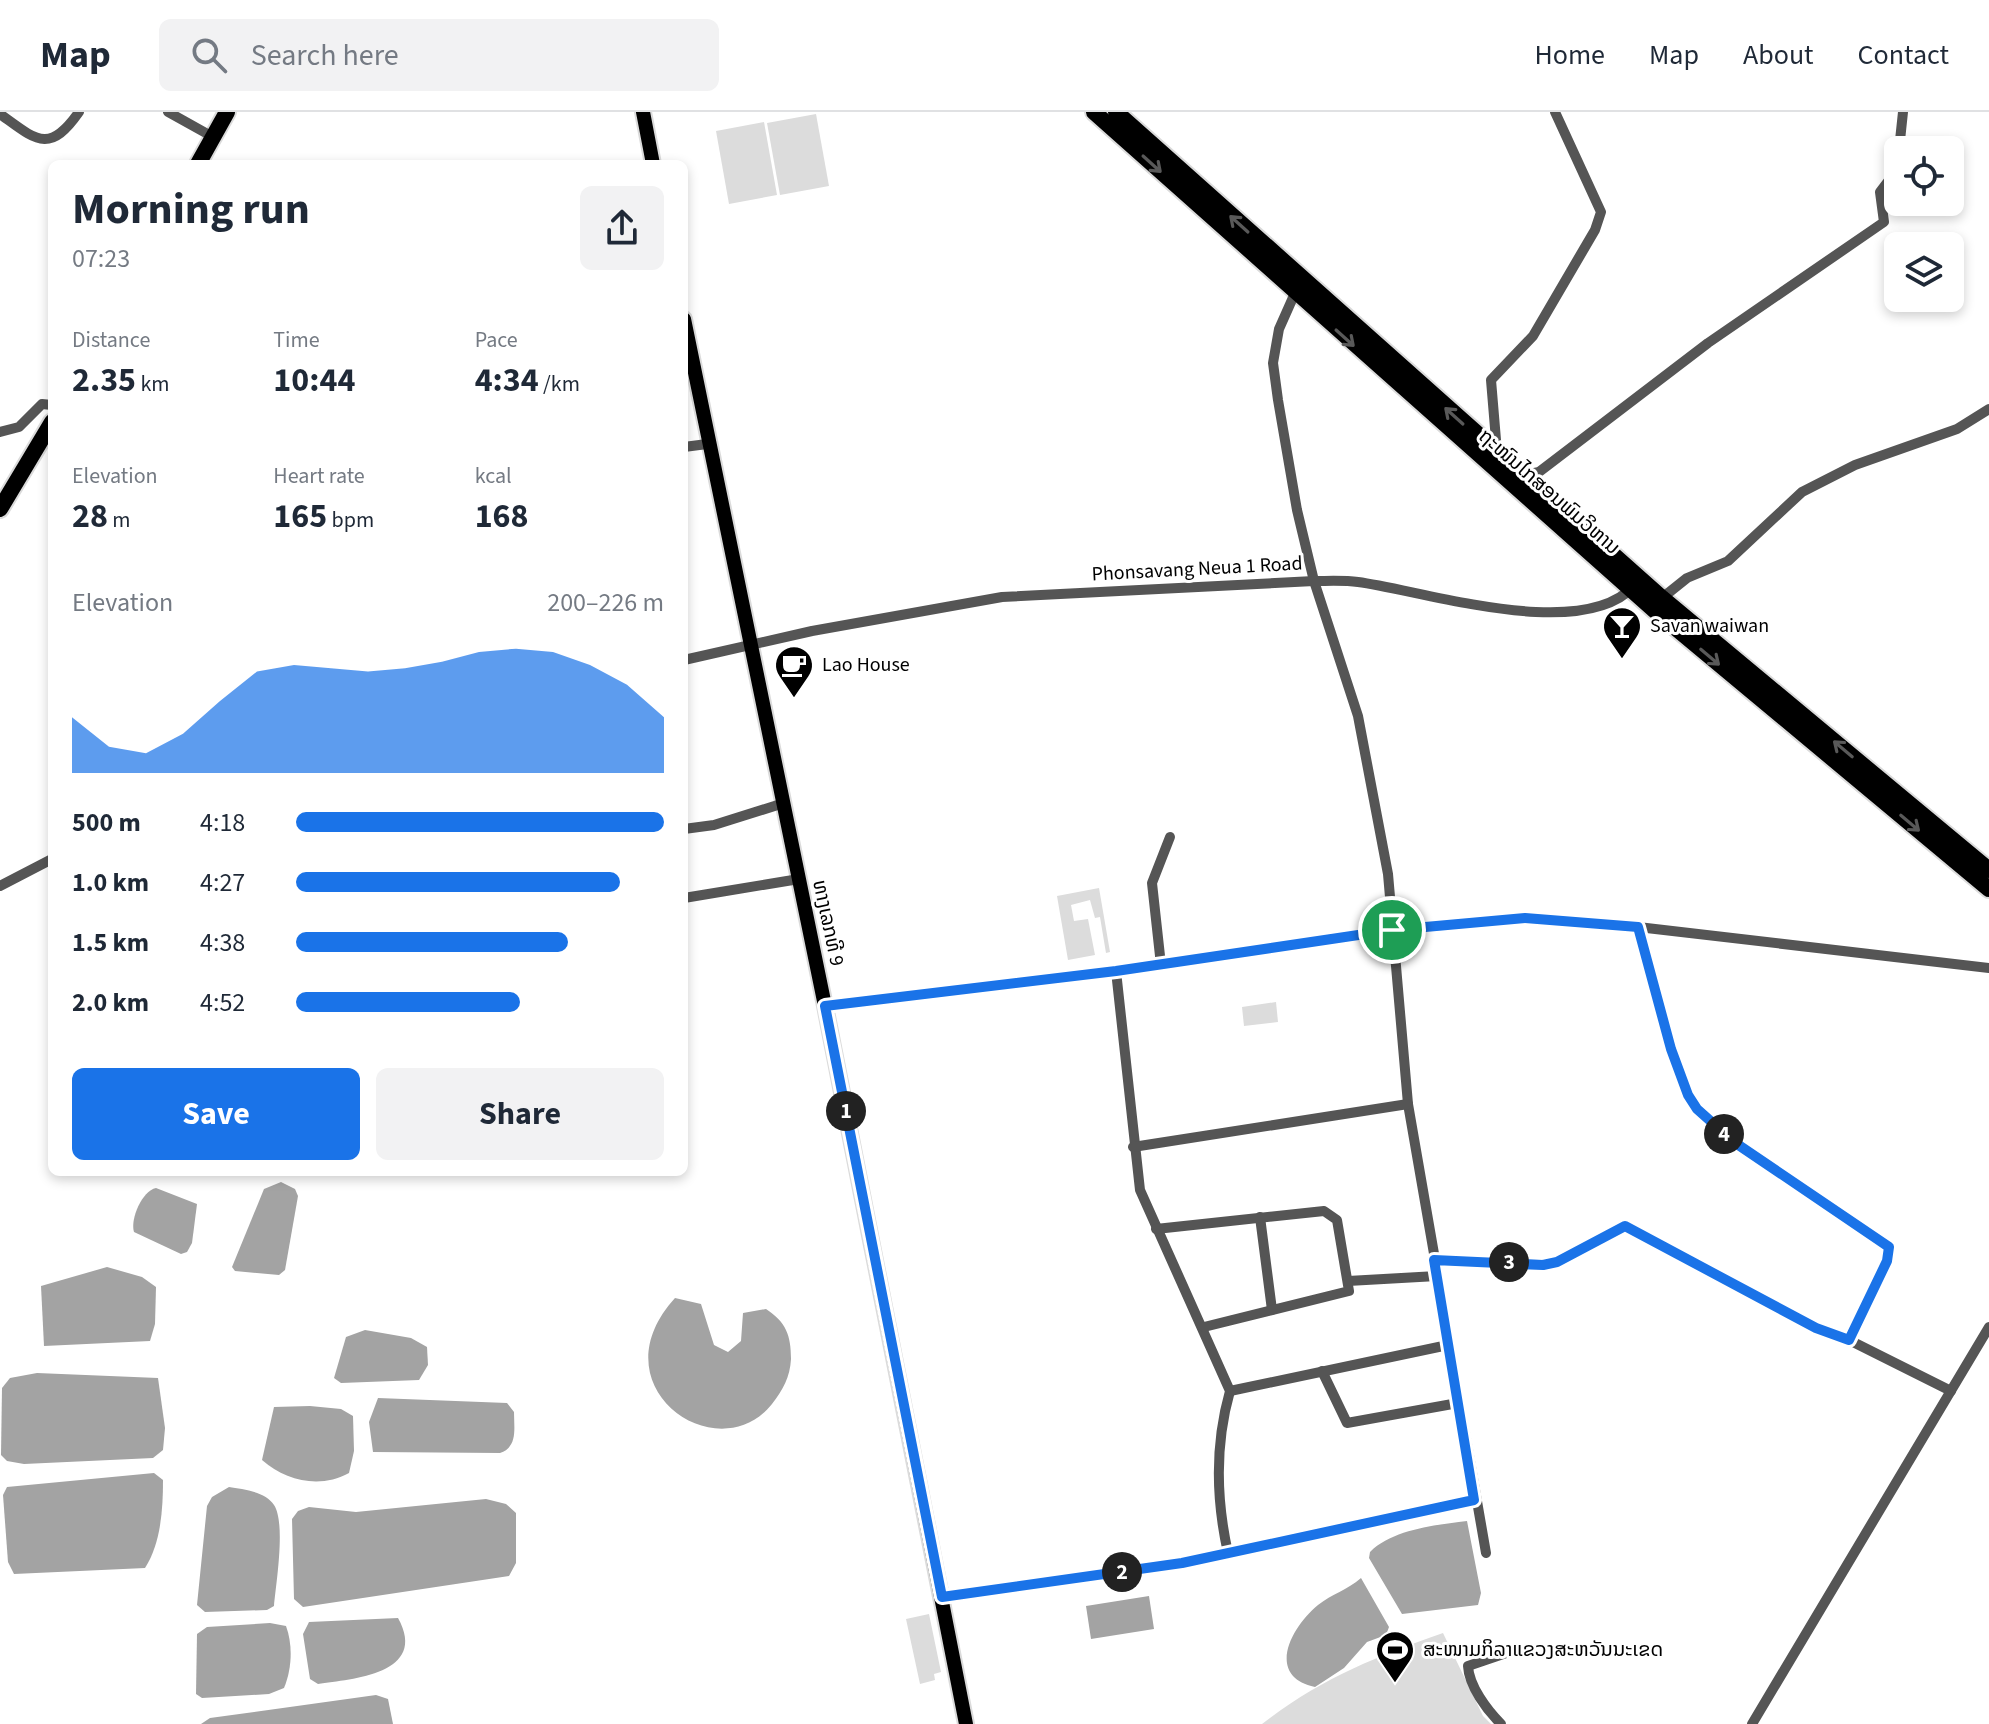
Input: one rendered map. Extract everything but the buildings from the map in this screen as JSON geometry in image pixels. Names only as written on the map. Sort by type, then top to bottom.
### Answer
[{"type":"highway","points":[[200,160],[227,112]]},
{"type":"highway","name":"ຖະໜົນໄກສອນພົມວິຫານ","points":[[1094,112],[1295,293],[1989,889]]},
{"type":"highway","name":"ຖະໜົນໄກສອນພົມວິຫານ","points":[[1116,112],[1497,454],[1635,584],[1662,598],[1989,870]]},
{"type":"highway","points":[[0,509],[48,429]]},
{"type":"main road","points":[[643,112],[652,160]]},
{"type":"main road","name":"ທາງເລກທີ 9","points":[[688,341],[748,646],[825,1006],[966,1724]]},
{"type":"street","points":[[0,114],[35,139],[48,141],[60,137],[79,112]]},
{"type":"street","points":[[168,112],[213,137]]},
{"type":"street","points":[[1497,454],[1491,380],[1533,336],[1595,230],[1601,212],[1555,112]]},
{"type":"street","points":[[1900,136],[1903,112]]},
{"type":"street","points":[[1521,476],[1539,472],[1708,343],[1884,222],[1880,192],[1884,187]]},
{"type":"street","points":[[1295,293],[1279,329],[1273,363],[1297,510],[1314,581],[1358,716],[1388,874],[1408,1104],[1474,1500],[1486,1553]]},
{"type":"street","points":[[0,432],[19,427],[42,404],[48,405]]},
{"type":"street","points":[[1662,598],[1687,578],[1728,561],[1802,492],[1855,465],[1957,429],[1989,409]]},
{"type":"street","points":[[688,446],[707,444]]},
{"type":"street","name":"Phonsavang Neua 1 Road","points":[[688,659],[812,631],[1002,597],[1314,581],[1357,582],[1442,600],[1533,612],[1565,612],[1616,601],[1635,584]]},
{"type":"street","points":[[688,828],[714,825],[784,803]]},
{"type":"street","points":[[1161,965],[1152,883],[1170,837]]},
{"type":"street","points":[[0,886],[48,861]]},
{"type":"street","points":[[688,897],[799,879]]},
{"type":"street","points":[[825,1006],[1161,965],[1392,930],[1525,918],[1638,927],[1989,968]]},
{"type":"street","points":[[1638,927],[1671,1049],[1688,1095],[1697,1109],[1734,1142],[1889,1247],[1887,1261],[1849,1340]]},
{"type":"street","points":[[1116,971],[1140,1190],[1204,1327],[1230,1391],[1222,1419],[1218,1507],[1228,1553]]},
{"type":"street","points":[[1133,1147],[1408,1104]]},
{"type":"street","points":[[1156,1229],[1324,1211],[1337,1220],[1349,1291],[1204,1327]]},
{"type":"street","points":[[1260,1217],[1272,1310]]},
{"type":"street","points":[[1434,1260],[1543,1265],[1557,1262],[1625,1226],[1816,1328],[1849,1340],[1951,1391]]},
{"type":"street","points":[[1348,1281],[1437,1276]]},
{"type":"street","points":[[1752,1724],[1989,1327]]},
{"type":"street","points":[[1230,1391],[1448,1345]]},
{"type":"street","points":[[1322,1371],[1347,1423],[1458,1403]]},
{"type":"street","points":[[942,1597],[1228,1553],[1474,1500]]},
{"type":"street","points":[[1501,1724],[1489,1713],[1470,1678],[1468,1666],[1515,1650]]},
{"type":"shaded area","points":[[816,114],[829,186],[780,195],[767,123]]},
{"type":"shaded area","points":[[764,122],[777,195],[729,204],[716,131]]},
{"type":"shaded area","points":[[1099,888],[1110,952],[1106,953],[1100,917],[1095,918],[1090,900],[1071,905],[1074,921],[1088,919],[1095,955],[1068,960],[1057,896]]},
{"type":"shaded area","points":[[1276,1002],[1278,1022],[1244,1026],[1242,1007]]},
{"type":"shaded area","points":[[281,1182],[295,1189],[298,1196],[285,1270],[279,1275],[235,1271],[232,1267],[264,1189]]},
{"type":"shaded area","points":[[156,1188],[197,1204],[192,1243],[187,1252],[181,1254],[134,1232],[138,1206],[146,1194]]},
{"type":"shaded area","points":[[107,1267],[142,1277],[156,1287],[155,1324],[150,1341],[44,1346],[41,1286]]},
{"type":"shaded area","points":[[675,1298],[701,1304],[714,1345],[728,1352],[741,1341],[743,1313],[766,1309],[783,1324],[791,1350],[787,1377],[772,1404],[749,1423],[723,1429],[696,1424],[673,1410],[656,1389],[648,1362],[654,1331]]},
{"type":"shaded area","points":[[365,1330],[411,1338],[427,1347],[428,1365],[419,1380],[341,1383],[334,1378],[346,1337]]},
{"type":"shaded area","points":[[37,1373],[158,1378],[165,1428],[163,1450],[153,1458],[24,1464],[7,1461],[1,1455],[2,1388],[10,1378]]},
{"type":"shaded area","points":[[378,1398],[507,1403],[514,1412],[512,1442],[500,1453],[373,1452],[369,1422]]},
{"type":"shaded area","points":[[274,1407],[341,1409],[353,1416],[354,1451],[349,1473],[327,1481],[304,1480],[292,1478],[262,1460]]},
{"type":"shaded area","points":[[154,1473],[163,1480],[162,1514],[155,1548],[145,1568],[14,1574],[8,1562],[3,1495],[7,1487]]},
{"type":"shaded area","points":[[229,1487],[266,1497],[278,1514],[277,1583],[274,1606],[267,1610],[205,1612],[197,1605],[207,1506],[212,1497]]},
{"type":"shaded area","points":[[486,1499],[506,1504],[516,1513],[516,1563],[509,1576],[303,1607],[294,1599],[292,1519],[298,1511],[309,1507],[356,1512]]},
{"type":"shaded area","points":[[1467,1521],[1481,1593],[1478,1605],[1402,1614],[1369,1558],[1370,1552],[1403,1533]]},
{"type":"shaded area","points":[[1361,1578],[1389,1627],[1386,1635],[1367,1642],[1344,1668],[1315,1687],[1300,1681],[1291,1673],[1287,1662],[1292,1638],[1299,1626],[1318,1605]]},
{"type":"shaded area","points":[[1149,1596],[1154,1629],[1091,1639],[1086,1606]]},
{"type":"shaded area","points":[[929,1614],[941,1672],[934,1674],[935,1680],[920,1684],[906,1619]]},
{"type":"shaded area","points":[[398,1618],[405,1637],[403,1651],[395,1662],[366,1676],[318,1684],[310,1679],[303,1634],[309,1622]]},
{"type":"shaded area","points":[[270,1623],[286,1626],[290,1641],[289,1673],[284,1688],[269,1694],[202,1698],[196,1694],[197,1634],[207,1627]]},
{"type":"shaded area","name":"ສະໜາມກິລາແຂວງສະຫວັນນະເຂດ","points":[[1443,1633],[1483,1716],[1491,1724],[1262,1724],[1327,1682],[1394,1651]]},
{"type":"shaded area","points":[[376,1695],[388,1699],[393,1724],[201,1724],[210,1718]]},
{"type":"place","name":"Savan waiwan","points":[[1622,660]]},
{"type":"place","name":"Lao House","points":[[794,699]]},
{"type":"place","name":"ສະໜາມກິລາແຂວງສະຫວັນນະເຂດ","points":[[1395,1684]]},
{"type":"route","points":[[1525,918],[1638,927],[1671,1049],[1688,1095],[1697,1109],[1734,1142],[1889,1247],[1887,1261],[1849,1340],[1816,1328],[1625,1226],[1615,1228],[1557,1262],[1543,1265],[1434,1260],[1474,1500],[1182,1563],[942,1597],[825,1006],[1116,971],[1392,930],[1525,918]]}]
